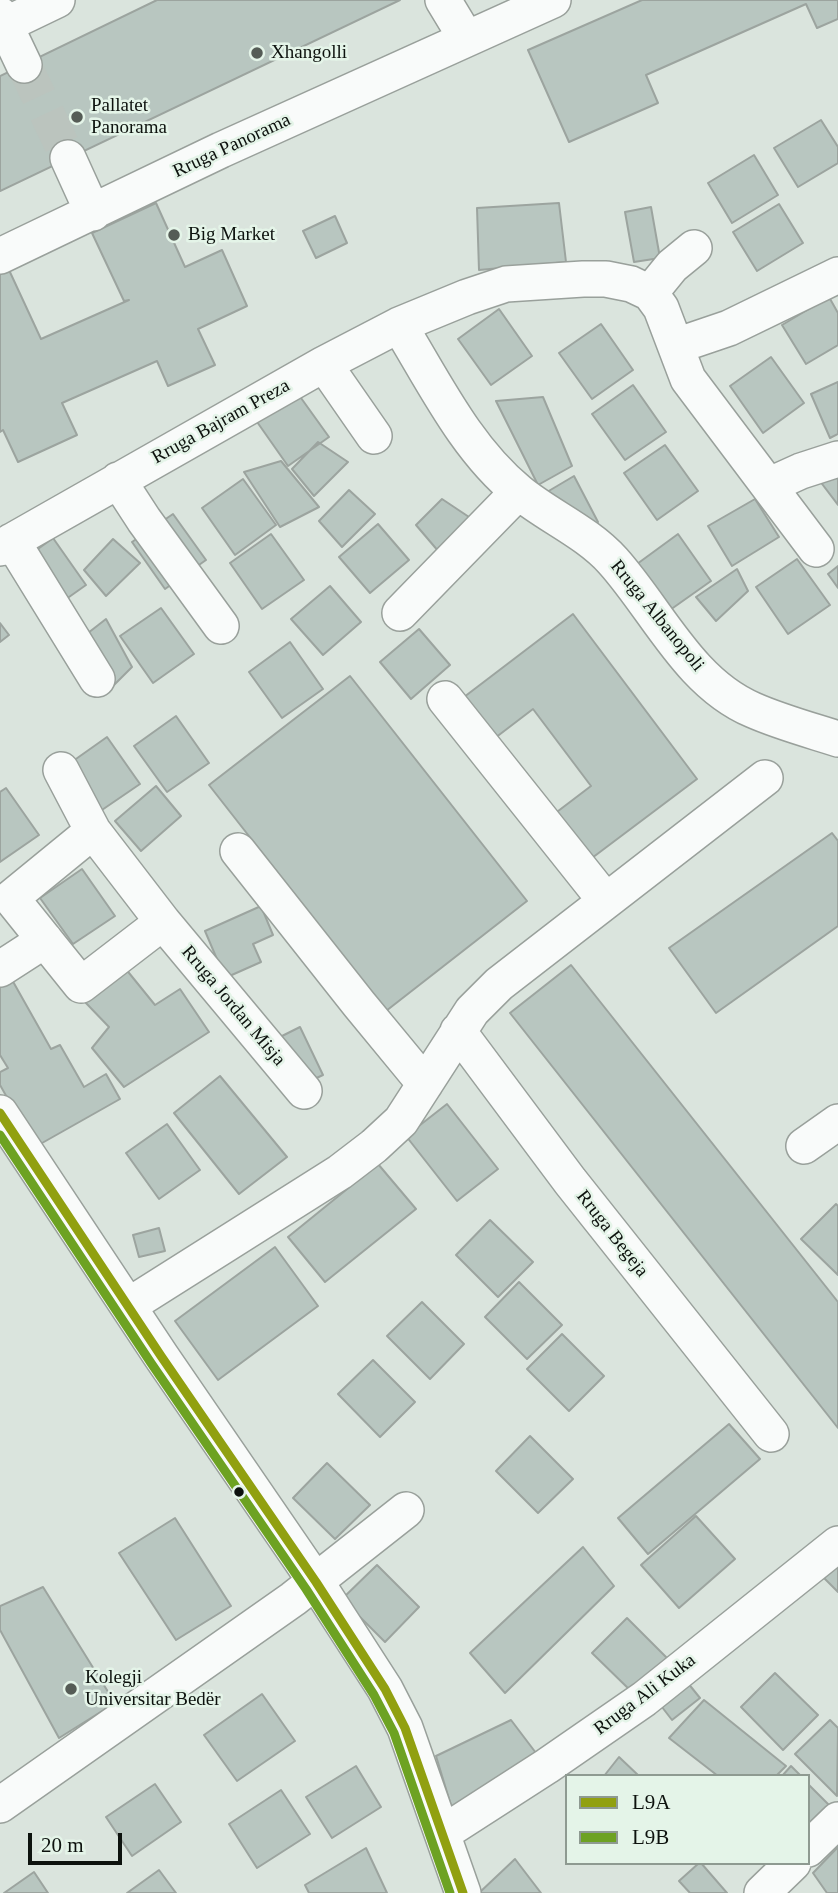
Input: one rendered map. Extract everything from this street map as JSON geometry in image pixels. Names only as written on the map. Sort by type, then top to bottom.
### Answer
[{"type":"street","points":[[24,65],[2,20],[57,0]]},
{"type":"street","points":[[443,0],[466,38]]},
{"type":"street","name":"Rruga Panorama","points":[[0,256],[220,150],[553,0]]},
{"type":"street","points":[[68,158],[93,213]]},
{"type":"street","points":[[694,248],[671,266],[649,293],[661,308],[688,379],[817,549]]},
{"type":"street","points":[[676,346],[729,328],[838,275]]},
{"type":"street","name":"Rruga Bajram Preza","points":[[97,679],[6,545],[324,364],[399,325],[467,297],[506,284],[606,279],[631,284],[649,293]]},
{"type":"street","name":"Rruga Albanopoli","points":[[399,325],[460,425],[486,459],[518,492],[612,559],[693,665],[721,690],[751,710],[838,739]]},
{"type":"street","points":[[324,364],[374,436]]},
{"type":"street","points":[[770,485],[838,459]]},
{"type":"street","points":[[118,480],[221,626]]},
{"type":"street","points":[[400,613],[518,492]]},
{"type":"street","points":[[444,699],[606,900]]},
{"type":"street","name":"Rruga Jordan Misja","points":[[61,770],[93,831],[163,922],[304,1091]]},
{"type":"street","points":[[128,1306],[340,1172],[374,1146],[401,1121],[472,1011],[499,984],[765,778]]},
{"type":"street","points":[[93,831],[11,898],[81,985],[163,922]]},
{"type":"street","points":[[237,851],[425,1084]]},
{"type":"street","points":[[0,969],[45,940]]},
{"type":"street","name":"Rruga Begeja","points":[[458,1031],[570,1181],[771,1434]]},
{"type":"street","points":[[0,1113],[385,1689],[405,1728],[463,1893]]},
{"type":"street","points":[[804,1146],[838,1122]]},
{"type":"street","points":[[0,1805],[316,1582],[406,1510]]},
{"type":"street","name":"Rruga Ali Kuka","points":[[443,1833],[644,1699],[838,1544]]},
{"type":"street","points":[[810,1847],[838,1820]]},
{"type":"street","points":[[762,1893],[791,1865]]},
{"type":"building","name":"Pallatet Panorama","points":[[157,0],[400,0],[0,191],[0,76]]},
{"type":"building","points":[[642,0],[838,0],[838,19],[817,28],[806,4],[646,75],[658,103],[569,142],[528,50]]},
{"type":"building","points":[[821,120],[838,147],[838,163],[798,187],[774,148]]},
{"type":"building","points":[[754,155],[778,195],[732,223],[708,183]]},
{"type":"building","points":[[156,203],[185,267],[222,250],[247,306],[198,329],[215,365],[168,386],[157,361],[62,403],[77,435],[18,462],[3,430],[0,432],[0,274],[9,270],[41,339],[129,300],[124,301],[92,233]]},
{"type":"building","points":[[559,203],[566,262],[479,270],[477,208]]},
{"type":"building","points":[[779,204],[803,243],[757,271],[733,232]]},
{"type":"building","points":[[651,207],[660,258],[634,262],[625,212]]},
{"type":"building","points":[[335,216],[347,243],[316,258],[303,231]]},
{"type":"building","points":[[829,297],[838,313],[838,345],[806,364],[782,325]]},
{"type":"building","points":[[499,309],[532,356],[491,385],[458,339]]},
{"type":"building","points":[[601,324],[633,370],[592,399],[559,353]]},
{"type":"building","points":[[771,357],[804,403],[763,433],[730,386]]},
{"type":"building","points":[[838,382],[838,434],[830,438],[811,394]]},
{"type":"building","points":[[633,385],[666,432],[625,460],[592,414]]},
{"type":"building","points":[[296,391],[329,437],[288,466],[255,419]]},
{"type":"building","points":[[543,397],[572,466],[538,485],[496,401]]},
{"type":"building","points":[[318,442],[348,462],[314,496],[292,469]]},
{"type":"building","points":[[665,445],[698,491],[657,520],[624,473]]},
{"type":"building","points":[[838,456],[838,505],[810,468]]},
{"type":"building","points":[[281,461],[319,507],[280,527],[244,472]]},
{"type":"building","points":[[574,476],[598,522],[576,541],[547,492]]},
{"type":"building","points":[[243,479],[276,525],[235,555],[202,508]]},
{"type":"building","points":[[349,490],[375,514],[342,547],[319,521]]},
{"type":"building","points":[[442,499],[472,519],[439,552],[416,525]]},
{"type":"building","points":[[755,499],[779,537],[732,566],[708,526]]},
{"type":"building","points":[[173,514],[206,560],[165,589],[132,542]]},
{"type":"building","points":[[378,524],[409,560],[370,593],[339,557]]},
{"type":"building","points":[[271,534],[304,580],[262,609],[230,563]]},
{"type":"building","points":[[678,534],[711,581],[670,610],[637,564]]},
{"type":"building","points":[[53,538],[86,585],[45,614],[12,568]]},
{"type":"building","points":[[113,539],[140,563],[106,596],[84,570]]},
{"type":"building","points":[[797,559],[830,605],[788,634],[756,587]]},
{"type":"building","points":[[838,566],[838,588],[828,574]]},
{"type":"building","points":[[737,569],[748,591],[716,621],[696,597]]},
{"type":"building","points":[[330,586],[361,622],[323,655],[291,619]]},
{"type":"building","points":[[161,608],[194,654],[153,683],[120,636]]},
{"type":"building","points":[[573,614],[697,779],[580,867],[545,821],[591,786],[533,709],[478,751],[447,710]]},
{"type":"building","points":[[106,619],[132,667],[112,687],[79,640]]},
{"type":"building","points":[[0,623],[9,635],[0,642]]},
{"type":"building","points":[[419,629],[450,665],[411,699],[380,662]]},
{"type":"building","points":[[290,642],[323,689],[282,718],[249,672]]},
{"type":"building","points":[[350,676],[527,901],[386,1011],[209,785]]},
{"type":"building","points":[[176,716],[209,763],[167,792],[134,746]]},
{"type":"building","points":[[107,737],[140,784],[99,812],[66,766]]},
{"type":"building","points":[[156,786],[181,816],[141,851],[115,821]]},
{"type":"building","points":[[6,788],[39,835],[0,862],[0,792]]},
{"type":"building","points":[[832,833],[838,841],[838,926],[716,1013],[669,948]]},
{"type":"building","points":[[82,869],[115,916],[73,944],[40,898]]},
{"type":"building","points":[[261,906],[273,935],[253,944],[261,962],[225,978],[205,931]]},
{"type":"building","points":[[571,965],[838,1302],[838,1428],[510,1013]]},
{"type":"building","points":[[125,968],[155,1005],[180,989],[209,1032],[124,1087],[92,1048],[109,1027],[85,1002]]},
{"type":"building","points":[[11,978],[51,1049],[60,1045],[84,1087],[106,1074],[120,1099],[35,1147],[0,1085],[0,1072],[8,1068],[0,1055],[0,984]]},
{"type":"building","points":[[300,1027],[323,1075],[295,1088],[272,1041]]},
{"type":"building","points":[[220,1076],[287,1157],[239,1194],[174,1113]]},
{"type":"building","points":[[447,1104],[498,1169],[457,1201],[406,1136]]},
{"type":"building","points":[[167,1124],[200,1170],[159,1199],[126,1153]]},
{"type":"building","points":[[378,1164],[416,1209],[325,1282],[288,1237]]},
{"type":"building","points":[[836,1204],[838,1206],[838,1275],[801,1239]]},
{"type":"building","points":[[490,1220],[533,1262],[498,1297],[456,1255]]},
{"type":"building","points":[[159,1228],[165,1251],[139,1257],[133,1235]]},
{"type":"building","points":[[275,1247],[318,1306],[218,1380],[175,1321]]},
{"type":"building","points":[[519,1282],[562,1325],[527,1359],[485,1317]]},
{"type":"building","points":[[422,1302],[464,1344],[430,1379],[387,1336]]},
{"type":"building","points":[[562,1334],[604,1376],[569,1411],[527,1369]]},
{"type":"building","points":[[373,1360],[415,1402],[380,1437],[338,1394]]},
{"type":"building","points":[[729,1424],[760,1459],[648,1554],[618,1518]]},
{"type":"building","points":[[530,1436],[573,1479],[538,1513],[496,1471]]},
{"type":"building","points":[[327,1463],[370,1505],[335,1539],[293,1498]]},
{"type":"building","points":[[696,1516],[735,1559],[679,1608],[641,1565]]},
{"type":"building","points":[[175,1518],[231,1606],[176,1640],[119,1553]]},
{"type":"building","points":[[583,1547],[614,1586],[505,1693],[470,1653]]},
{"type":"building","points":[[838,1564],[838,1592],[824,1578]]},
{"type":"building","points":[[377,1565],[419,1607],[385,1642],[342,1599]]},
{"type":"building","points":[[43,1587],[115,1703],[59,1738],[0,1630],[0,1606]]},
{"type":"building","points":[[627,1618],[669,1660],[634,1694],[592,1653]]},
{"type":"building","points":[[775,1673],[818,1715],[783,1750],[741,1707]]},
{"type":"building","points":[[683,1677],[700,1698],[672,1720],[655,1698]]},
{"type":"building","points":[[262,1694],[295,1741],[237,1781],[204,1735]]},
{"type":"building","points":[[704,1700],[786,1766],[778,1774],[715,1774],[669,1738]]},
{"type":"building","points":[[511,1720],[536,1753],[453,1812],[436,1756]]},
{"type":"building","points":[[830,1720],[838,1728],[837,1796],[795,1754]]},
{"type":"building","points":[[619,1757],[637,1774],[606,1774]]},
{"type":"building","points":[[356,1766],[381,1807],[332,1838],[306,1797]]},
{"type":"building","points":[[791,1766],[799,1774],[784,1774]]},
{"type":"building","points":[[155,1784],[181,1822],[132,1856],[106,1817]]},
{"type":"building","points":[[810,1786],[833,1809],[810,1832]]},
{"type":"building","points":[[281,1790],[310,1834],[257,1868],[229,1824]]},
{"type":"building","points":[[838,1847],[838,1893],[827,1893],[813,1873]]},
{"type":"building","points":[[366,1848],[387,1893],[309,1893],[305,1885]]},
{"type":"building","points":[[515,1859],[541,1893],[479,1893]]},
{"type":"building","points":[[697,1865],[703,1865],[727,1893],[690,1893],[679,1881]]},
{"type":"building","points":[[159,1870],[176,1893],[127,1893]]},
{"type":"building","points":[[34,1872],[48,1893],[4,1893]]},
{"type":"tunnel","points":[[24,65],[68,158]]},
{"type":"transit line","name":"L9A","points":[[0,1113],[385,1689],[405,1728],[463,1893]]},
{"type":"transit line","name":"L9B","points":[[0,1135],[151,1363],[306,1589],[374,1695],[394,1733],[450,1893]]},
{"type":"place","name":"Xhangolli","points":[[257,53]]},
{"type":"place","name":"Pallatet Panorama","points":[[77,117]]},
{"type":"place","name":"Big Market","points":[[174,235]]},
{"type":"place","name":"Kolegji Universitar Bedër","points":[[71,1689]]}]
